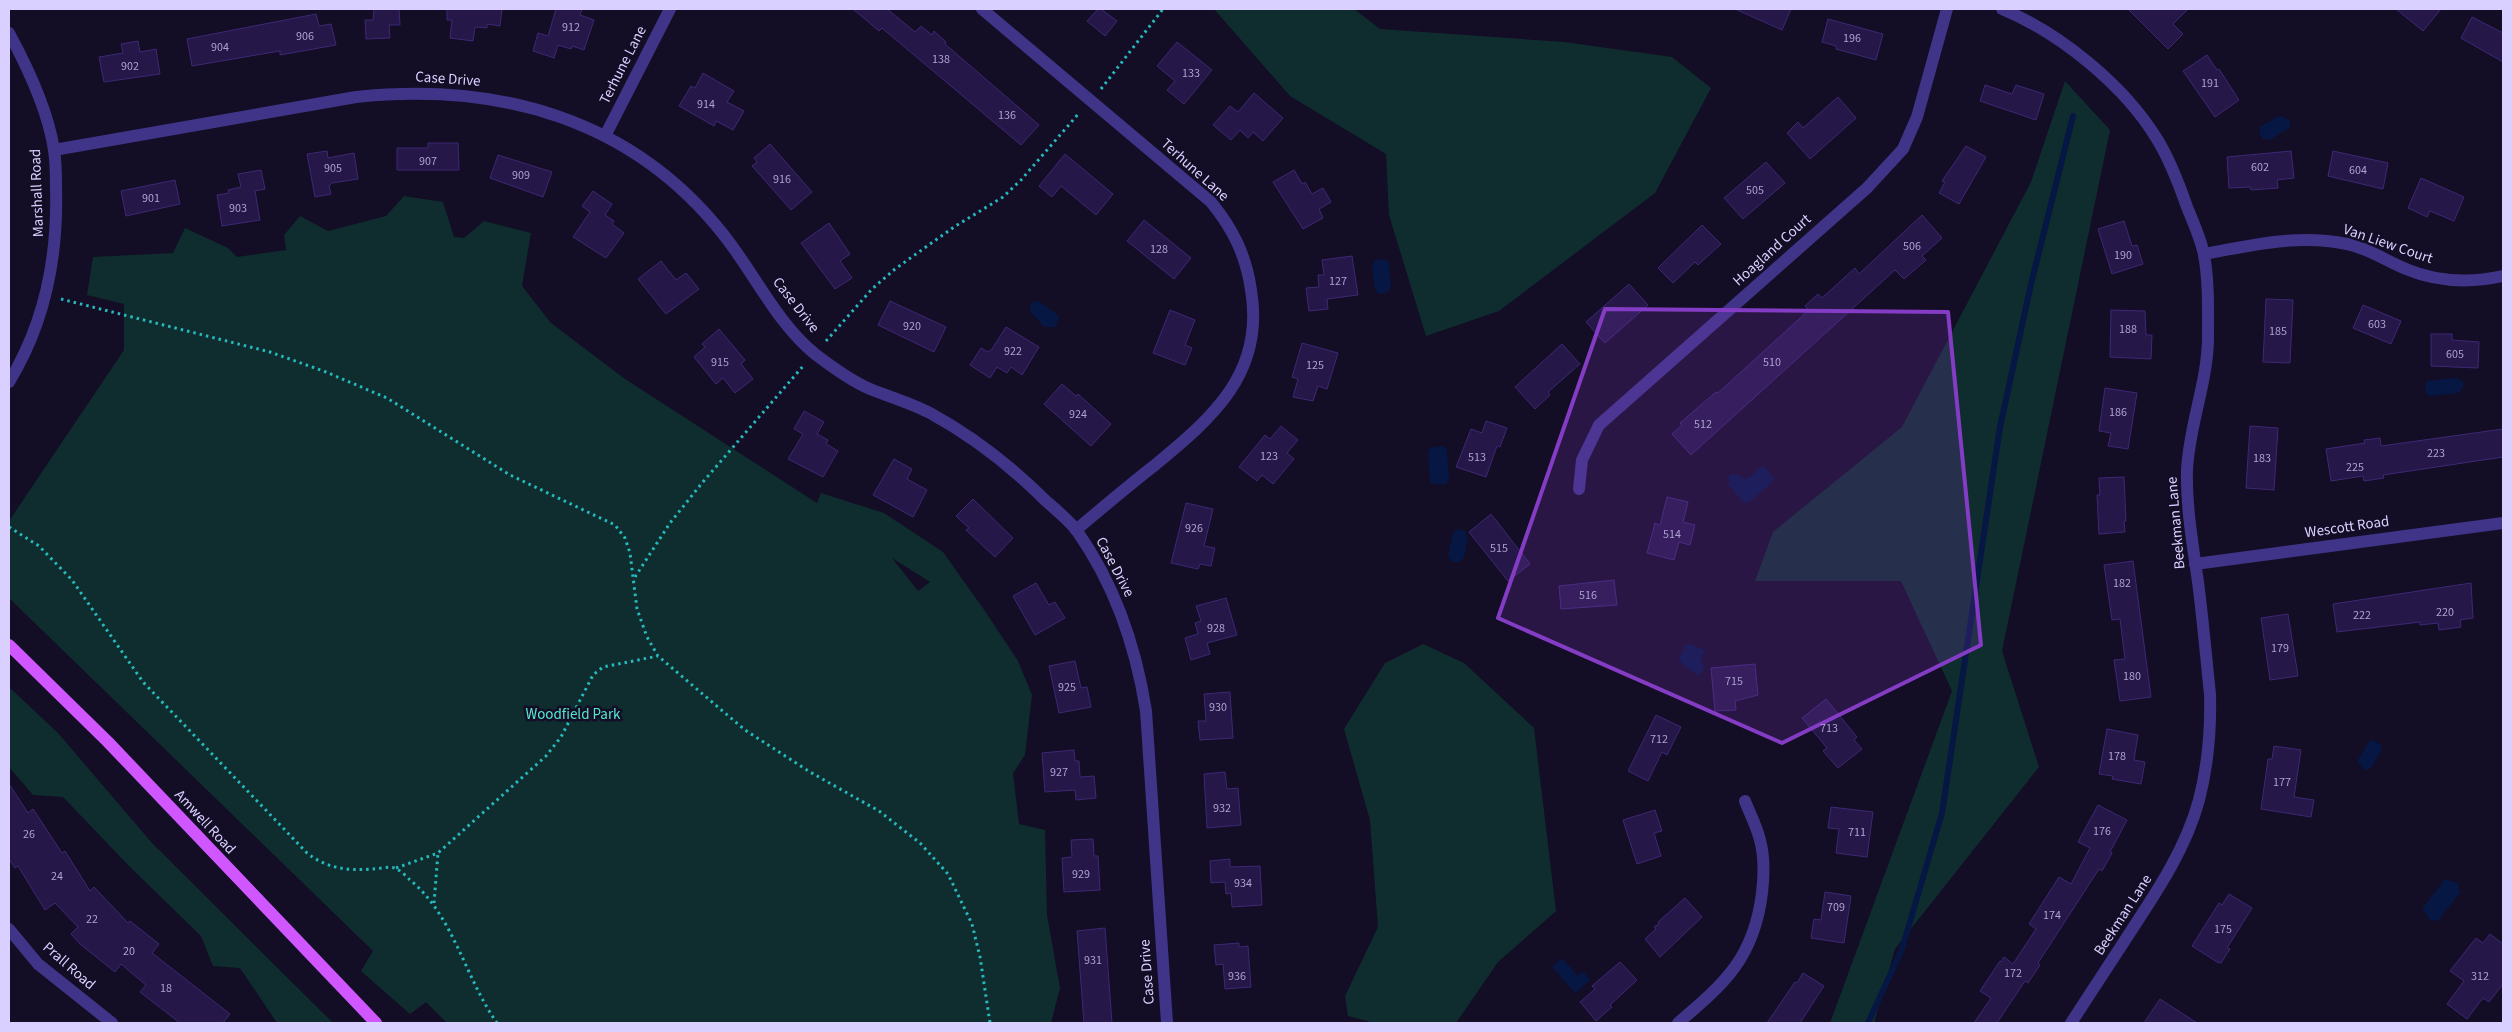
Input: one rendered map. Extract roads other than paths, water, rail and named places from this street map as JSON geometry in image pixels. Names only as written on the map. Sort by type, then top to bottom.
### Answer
[{"type":"main road","name":"Amwell Road","points":[[9,645],[108,742],[376,1023]]},
{"type":"street","name":"Terhune Lane","points":[[605,136],[670,9]]},
{"type":"street","name":"Terhune Lane","points":[[982,9],[1211,202],[1228,223],[1240,244],[1249,273],[1254,305],[1252,338],[1244,366],[1228,396],[1200,428],[1076,530]]},
{"type":"street","name":"Hoagland Court","points":[[1579,489],[1582,460],[1599,425],[1867,188],[1903,149],[1917,117],[1947,9]]},
{"type":"street","name":"Beekman Lane","points":[[2002,9],[2020,16],[2064,43],[2104,76],[2132,106],[2157,139],[2177,180],[2204,254],[2208,342],[2204,378],[2193,429],[2187,470],[2189,510],[2210,704],[2207,760],[2199,800],[2185,839],[2166,878],[2071,1023]]},
{"type":"street","name":"Marshall Road","points":[[9,33],[29,74],[54,150],[57,218],[55,250],[46,294],[36,324],[9,382]]},
{"type":"street","name":"Case Drive","points":[[54,150],[356,97],[393,93],[436,92],[513,103],[557,115],[605,136],[665,176],[694,202],[722,232],[793,334],[815,353],[867,388],[929,413],[974,440],[1009,465],[1076,530],[1114,597],[1132,643],[1141,682],[1146,711],[1167,1023]]},
{"type":"street","name":"Van Liew Court","points":[[2204,254],[2285,239],[2314,240],[2348,244],[2407,270],[2432,277],[2458,280],[2486,280],[2503,276]]},
{"type":"street","name":"Wescott Road","points":[[2196,564],[2503,522]]},
{"type":"street","points":[[1678,1023],[1717,989],[1735,969],[1750,941],[1759,915],[1765,872],[1761,841],[1745,801]]},
{"type":"street","name":"Prall Road","points":[[9,929],[38,964],[112,1023]]},
{"type":"water","points":[[2280,115],[2289,120],[2291,127],[2270,140],[2263,139],[2259,132],[2260,127]]},
{"type":"water","points":[[1384,259],[1389,262],[1391,288],[1388,292],[1380,294],[1375,290],[1372,265],[1376,260]]},
{"type":"water","points":[[1039,301],[1059,316],[1056,327],[1044,327],[1030,311],[1031,303]]},
{"type":"water","points":[[2456,378],[2463,381],[2463,387],[2459,393],[2431,396],[2427,394],[2425,386],[2427,381]]},
{"type":"water","points":[[1443,446],[1447,450],[1449,479],[1446,484],[1434,484],[1430,482],[1428,451],[1431,448]]},
{"type":"water","points":[[1761,467],[1765,467],[1773,477],[1773,481],[1750,502],[1744,503],[1728,484],[1730,481],[1727,478],[1732,474],[1742,476],[1742,479],[1747,479]]},
{"type":"water","points":[[1458,529],[1465,531],[1468,537],[1464,558],[1458,563],[1451,561],[1448,555],[1453,533]]},
{"type":"water","points":[[1691,644],[1705,650],[1700,659],[1705,667],[1699,676],[1685,667],[1678,658],[1682,654],[1685,645]]},
{"type":"water","points":[[2373,740],[2381,745],[2382,750],[2371,768],[2365,770],[2357,761],[2369,742]]},
{"type":"water","points":[[2445,879],[2458,883],[2458,888],[2461,891],[2438,921],[2430,920],[2422,909]]},
{"type":"water","points":[[1562,958],[1578,976],[1583,971],[1590,980],[1575,993],[1552,967]]},
{"type":"waterway","points":[[1868,1023],[1902,949],[1942,813],[2000,427],[2031,284],[2073,116]]},
{"type":"park label","name":"Woodfield Park","points":[[573,714]]}]
